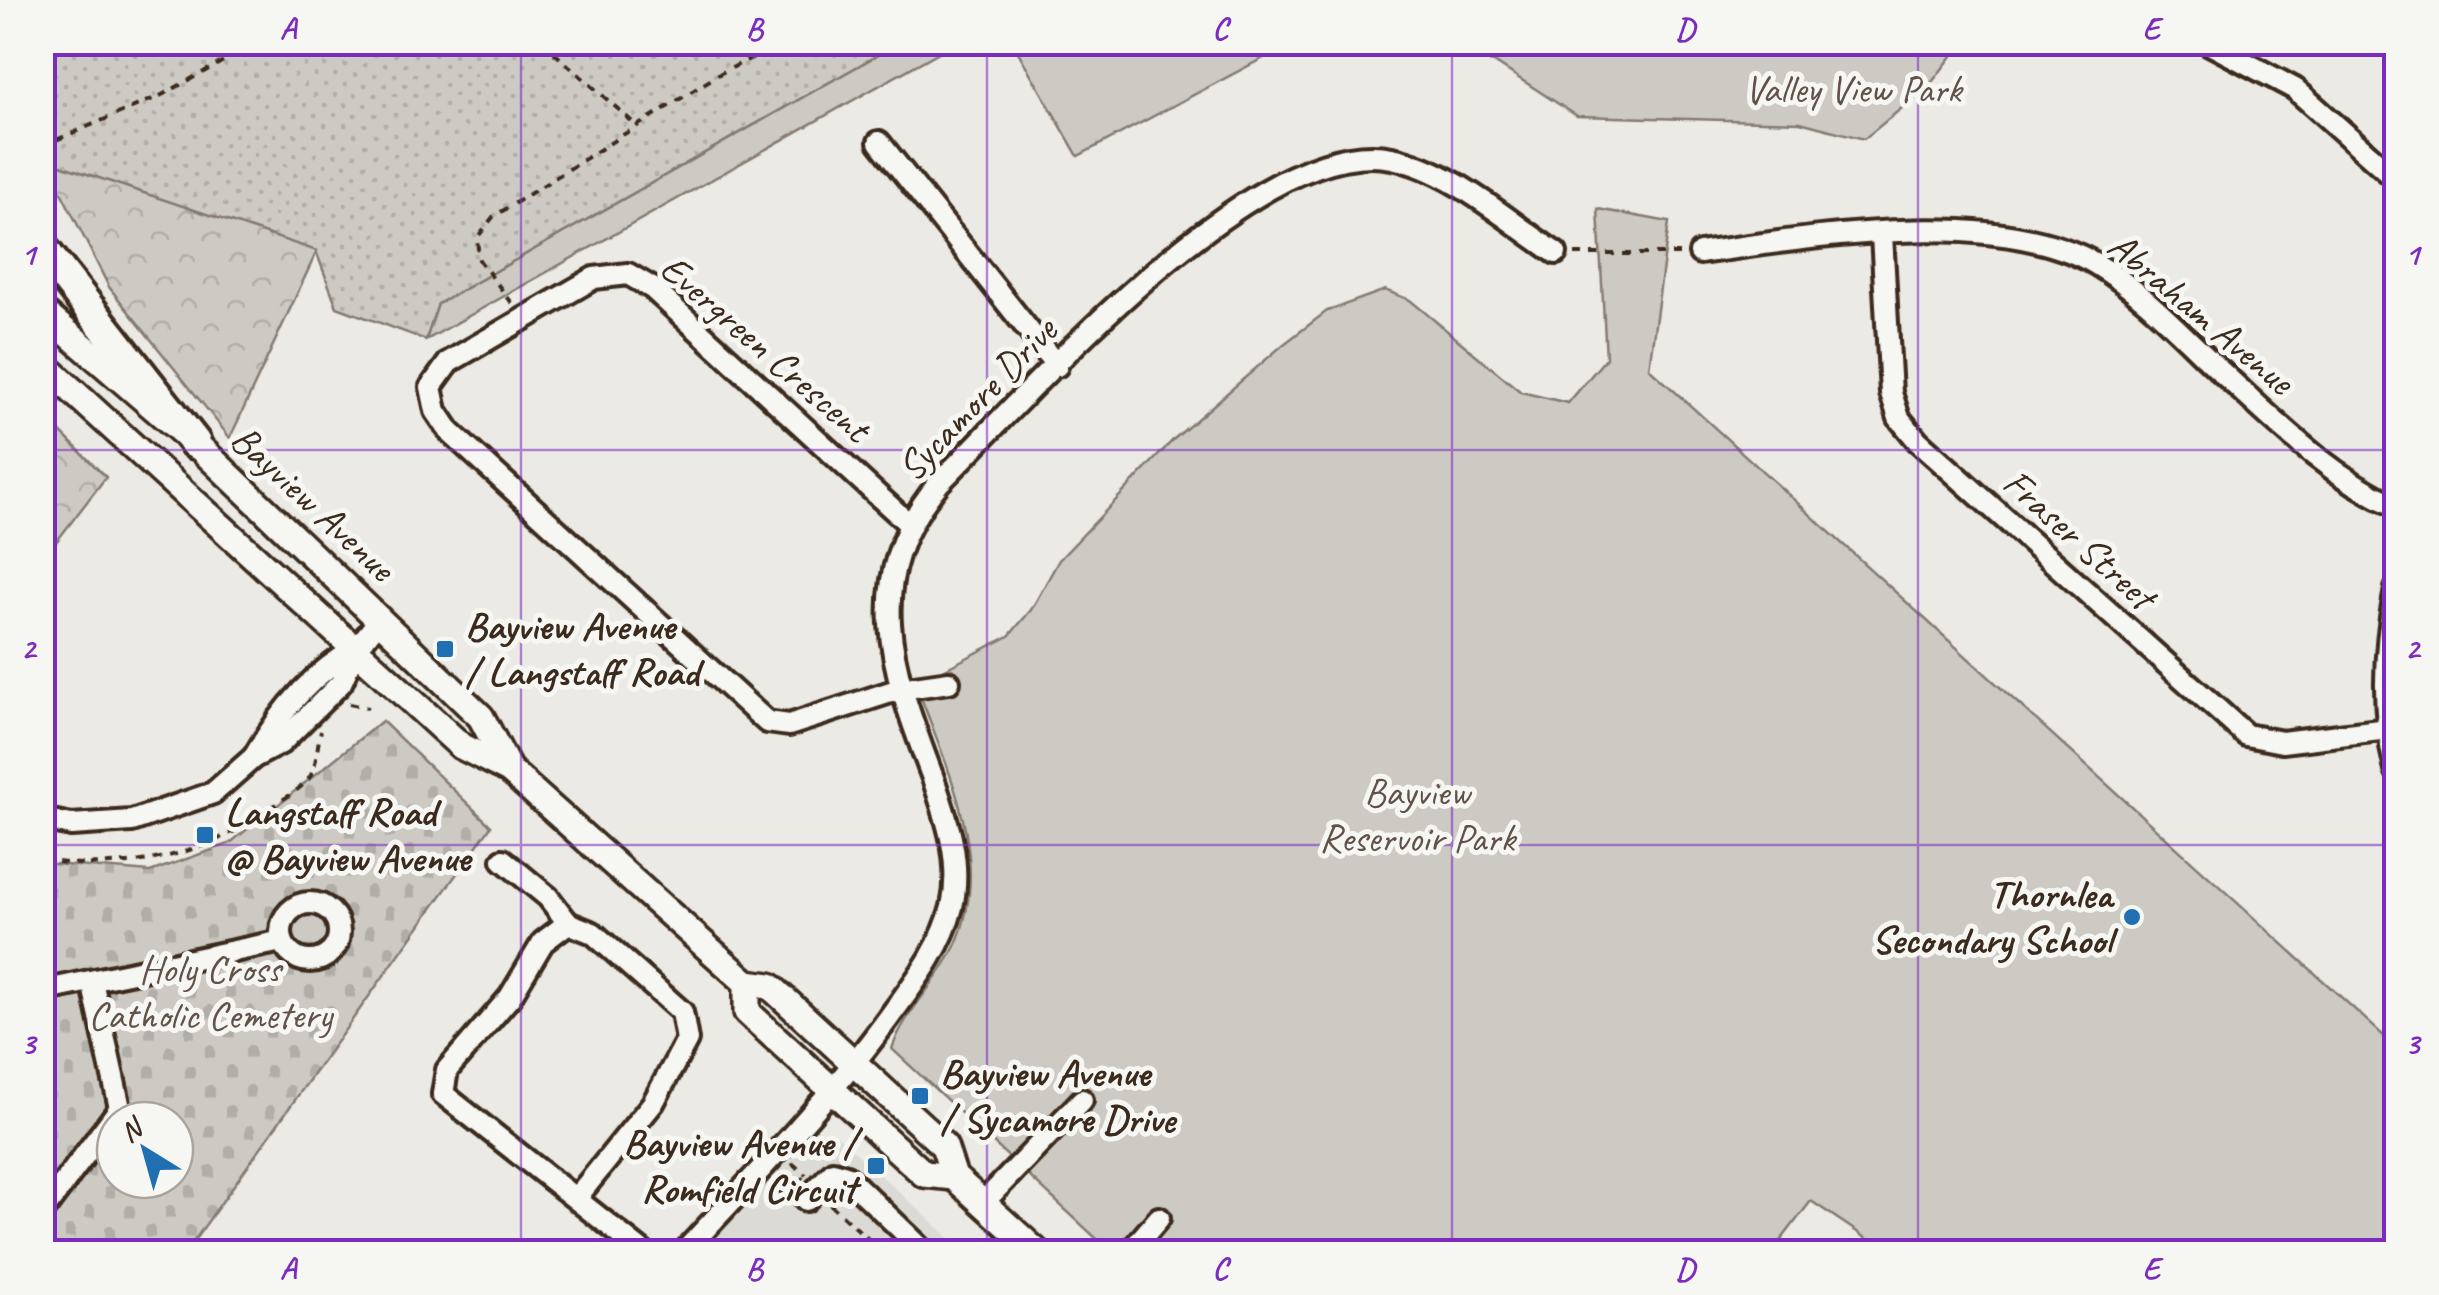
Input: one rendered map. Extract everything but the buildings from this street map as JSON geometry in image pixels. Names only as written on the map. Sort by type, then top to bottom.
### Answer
[{"type":"highway","points":[[42,248],[195,444]]},
{"type":"main road","name":"Bayview Avenue","points":[[42,310],[195,444],[482,716],[509,770]]},
{"type":"main road","name":"Bayview Avenue","points":[[42,363],[460,746],[509,770],[748,983],[770,986],[844,1077],[944,1146],[954,1177],[1037,1252]]},
{"type":"street","points":[[2206,42],[2294,90],[2396,179]]},
{"type":"street","points":[[879,142],[1057,366]]},
{"type":"street","name":"Sycamore Drive","points":[[684,1252],[844,1077],[928,964],[952,904],[956,874],[949,824],[900,689],[888,606],[895,563],[909,524],[939,482],[1179,249],[1297,175],[1332,161],[1372,156],[1426,169],[1556,253]]},
{"type":"street","name":"Abraham Avenue","points":[[1700,252],[1882,235],[1992,231],[2027,236],[2074,253],[2137,294],[2336,474],[2396,506]]},
{"type":"street","name":"Fraser Street","points":[[1882,235],[1891,393],[1900,418],[1918,441],[2246,735],[2282,742],[2388,728]]},
{"type":"street","name":"Evergreen Crescent","points":[[900,689],[800,723],[767,722],[450,432],[436,412],[434,377],[449,362],[606,274],[640,279],[909,524]]},
{"type":"street","points":[[2396,589],[2387,641],[2388,728],[2396,770]]},
{"type":"street","points":[[42,819],[71,825],[162,814],[213,794],[254,756],[281,743],[341,683],[356,650],[380,619]]},
{"type":"street","points":[[900,689],[949,682]]},
{"type":"street","points":[[503,860],[548,898],[568,923],[593,933],[682,1012],[688,1040],[653,1103],[577,1196]]},
{"type":"street","points":[[568,923],[543,942],[510,997],[447,1070],[443,1094],[577,1196],[643,1252]]},
{"type":"street","points":[[42,991],[282,941]]},
{"type":"street","points":[[42,1212],[120,1108],[92,981]]},
{"type":"street","points":[[982,1204],[1082,1100]]},
{"type":"street","points":[[812,1197],[833,1172],[846,1176],[925,1252]]},
{"type":"street","points":[[1130,1252],[1158,1218]]},
{"type":"path","points":[[42,146],[162,95],[258,42]]},
{"type":"path","points":[[542,42],[636,125]]},
{"type":"path","points":[[524,318],[479,260],[476,238],[514,200],[721,73],[785,42]]},
{"type":"path","points":[[1556,253],[1594,256],[1700,252]]},
{"type":"path","points":[[768,1190],[776,1197],[802,1175],[792,1163]]},
{"type":"path","points":[[812,1197],[878,1248]]},
{"type":"shaded area","points":[[832,1131],[965,1252],[701,1252],[805,1133]]},
{"type":"green space","points":[[42,43],[899,43],[438,304],[426,340],[337,307],[316,251],[45,160]]},
{"type":"green space","points":[[899,43],[955,43],[426,340],[438,304]]},
{"type":"green space","points":[[1013,43],[1307,43],[1286,46],[1078,156]]},
{"type":"green space","name":"Valley View Park","points":[[1392,43],[1962,43],[1929,86],[1864,139],[1800,122],[1577,116],[1494,62]]},
{"type":"green space","points":[[45,160],[317,251],[230,438],[109,287]]},
{"type":"green space","name":"Bayview Reservoir Park","points":[[1598,209],[1669,222],[1649,368],[2396,1047],[2396,1252],[1887,1252],[1811,1201],[1772,1252],[1111,1252],[892,1049],[905,1021],[956,944],[970,878],[961,812],[916,684],[1009,636],[1031,610],[1059,560],[1174,439],[1327,311],[1385,290],[1410,300],[1521,392],[1568,403],[1606,358]]},
{"type":"green space","points":[[43,415],[106,477],[42,559]]},
{"type":"green space","name":"Holy Cross Catholic Cemetery","points":[[382,721],[491,826],[186,1252],[43,1252],[42,863],[150,872],[229,844]]},
{"type":"place","name":"Bayview Avenue / Langstaff Road","points":[[445,649]]},
{"type":"place","name":"Langstaff Road @ Bayview Avenue","points":[[205,835]]},
{"type":"place","name":"Thornlea Secondary School","points":[[2132,917]]},
{"type":"place","name":"Bayview Avenue / Sycamore Drive","points":[[920,1096]]},
{"type":"place","name":"Bayview Avenue / Romfield Circuit","points":[[876,1166]]}]
